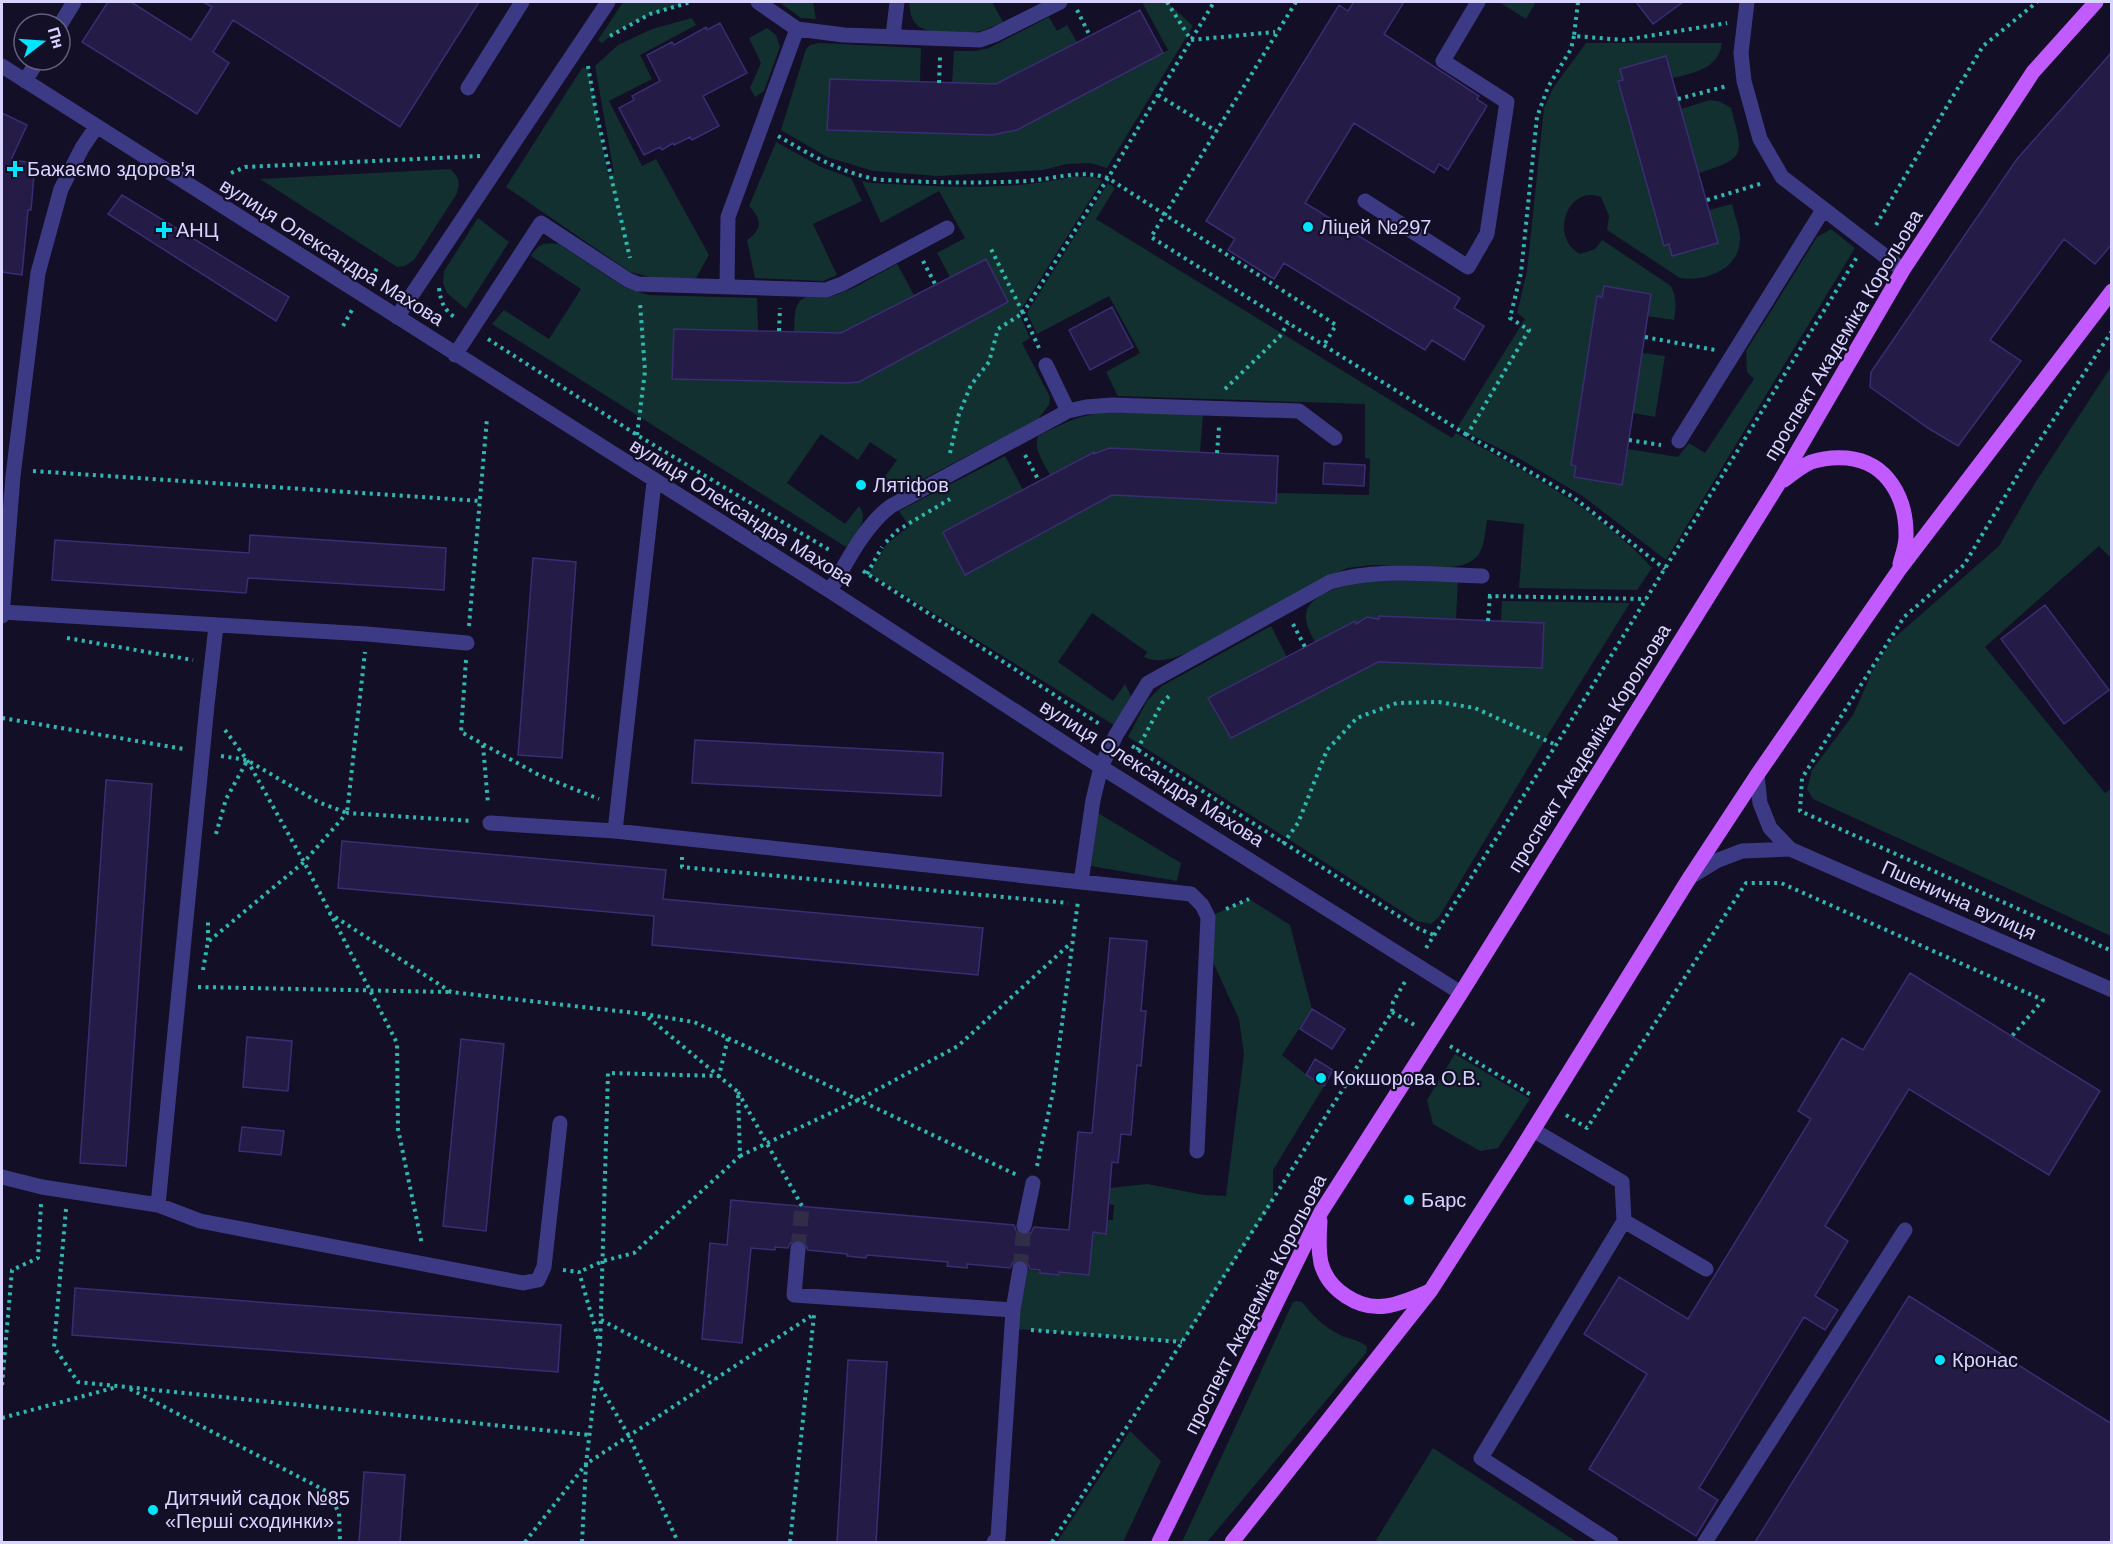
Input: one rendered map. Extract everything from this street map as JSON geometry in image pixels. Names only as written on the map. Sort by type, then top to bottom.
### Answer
[{"type":"main road","name":"проспект Академіка Корольова","points":[[1160,1542],[1320,1212],[1461,993],[1779,483],[1903,270],[2033,72],[2096,2]]},
{"type":"main road","points":[[1232,1542],[1431,1290],[1690,877],[1757,775],[1899,570],[2112,291]]},
{"type":"main road","points":[[1779,483],[1809,463],[1831,457],[1858,459],[1883,472],[1894,484],[1904,512],[1906,538],[1899,570]]},
{"type":"main road","points":[[1320,1212],[1318,1242],[1321,1265],[1331,1283],[1346,1297],[1363,1305],[1385,1307],[1431,1290]]},
{"type":"street","points":[[468,88],[522,2]]},
{"type":"street","points":[[397,317],[608,2]]},
{"type":"street","points":[[758,2],[797,29],[843,35],[980,40],[1060,2]]},
{"type":"street","points":[[893,36],[897,2]]},
{"type":"street","points":[[1365,201],[1468,267],[1487,234],[1507,102],[1443,61],[1477,2]]},
{"type":"street","points":[[1747,2],[1741,52],[1744,81],[1760,139],[1782,177],[1903,270]]},
{"type":"street","points":[[727,287],[728,217],[797,29]]},
{"type":"street","name":"вулиця Олександра Махова","points":[[2,66],[654,482],[830,591],[1101,767],[1461,993]]},
{"type":"street","points":[[25,81],[31,72]]},
{"type":"street","points":[[96,127],[82,148],[61,189],[38,273],[14,470],[2,614],[367,634],[467,643]]},
{"type":"street","points":[[1679,441],[1823,210]]},
{"type":"street","points":[[455,355],[541,223],[628,280],[653,285],[826,290],[842,284],[947,228]]},
{"type":"street","points":[[1046,365],[1068,411]]},
{"type":"street","points":[[830,591],[847,561],[880,514],[1068,411],[1112,405],[1299,411],[1335,438]]},
{"type":"street","points":[[615,831],[654,482]]},
{"type":"street","points":[[1081,882],[1093,800],[1101,767],[1116,735],[1148,683],[1330,582],[1371,573],[1486,581]]},
{"type":"street","points":[[158,1204],[216,626]]},
{"type":"street","name":"Пшенична вулиця","points":[[1757,775],[1760,803],[1770,828],[1790,849],[2112,990]]},
{"type":"street","points":[[490,823],[615,831],[1191,894],[1202,905],[1208,917],[1197,1151]]},
{"type":"street","name":"Пшенична вулиця","points":[[1690,877],[1716,861],[1742,851],[1790,849]]},
{"type":"street","points":[[2,1177],[42,1187],[158,1204],[200,1221],[523,1283],[538,1280],[544,1267],[560,1123]]},
{"type":"street","points":[[1533,1130],[1622,1182],[1624,1221],[1481,1458],[1611,1542]]},
{"type":"street","points":[[1024,1226],[1033,1183]]},
{"type":"street","points":[[1624,1221],[1706,1269]]},
{"type":"street","points":[[1705,1542],[1905,1230]]},
{"type":"street","points":[[798,1249],[794,1295],[1013,1310]]},
{"type":"street","points":[[994,1542],[998,1538],[1013,1310],[1020,1269]]},
{"type":"path","points":[[603,40],[650,14],[692,2]]},
{"type":"path","points":[[1072,2],[1090,36]]},
{"type":"path","points":[[1167,2],[1191,40]]},
{"type":"path","points":[[944,477],[959,414],[971,385],[989,362],[998,329],[1023,313],[1214,2]]},
{"type":"path","points":[[1296,2],[1151,237],[1467,435],[1573,497],[1665,569]]},
{"type":"path","points":[[1467,435],[1528,330],[1510,318],[1521,273],[1538,117],[1548,87],[1571,49],[1578,2]]},
{"type":"path","points":[[1052,1542],[1392,1012],[1393,1002],[1416,964],[1647,599],[1983,46],[2037,2]]},
{"type":"path","points":[[1574,36],[1624,40],[1746,20]]},
{"type":"path","points":[[1191,40],[1276,32]]},
{"type":"path","points":[[939,83],[941,39]]},
{"type":"path","points":[[587,62],[596,112],[632,266]]},
{"type":"path","points":[[1678,99],[1744,81]]},
{"type":"path","points":[[1158,95],[1216,131]]},
{"type":"path","points":[[762,127],[824,162],[871,178],[937,182],[1043,180],[1070,174],[1094,174],[1108,178],[1336,325],[1324,345]]},
{"type":"path","points":[[231,173],[245,167],[482,156],[496,167]]},
{"type":"path","points":[[1707,200],[1782,177]]},
{"type":"path","points":[[990,247],[1046,365]]},
{"type":"path","points":[[439,284],[440,301],[447,312],[472,329],[637,435],[847,561],[1283,844],[1419,929],[1434,935]]},
{"type":"path","points":[[637,435],[645,371],[639,297]]},
{"type":"path","points":[[1217,453],[1219,426],[1213,408],[1280,336],[1288,323]]},
{"type":"path","points":[[2112,331],[2028,458],[1964,565],[1904,616],[1802,778],[1800,811],[2112,951]]},
{"type":"path","points":[[1645,337],[1733,354]]},
{"type":"path","points":[[487,418],[461,732],[539,775],[617,806]]},
{"type":"path","points":[[1207,426],[1219,426]]},
{"type":"path","points":[[1017,438],[1038,481]]},
{"type":"path","points":[[1629,440],[1667,446],[1679,441]]},
{"type":"path","points":[[1016,460],[1035,450]]},
{"type":"path","points":[[14,470],[480,501]]},
{"type":"path","points":[[867,574],[883,544],[898,530],[957,495]]},
{"type":"path","points":[[1486,581],[1490,596],[1488,621]]},
{"type":"path","points":[[1478,595],[1647,599]]},
{"type":"path","points":[[1284,608],[1305,647]]},
{"type":"path","points":[[1284,631],[1302,621]]},
{"type":"path","points":[[208,941],[304,862],[347,813],[367,634]]},
{"type":"path","points":[[60,636],[212,663]]},
{"type":"path","points":[[1137,750],[1162,703],[1176,689]]},
{"type":"path","points":[[1283,844],[1298,823],[1327,750],[1357,718],[1397,703],[1439,702],[1475,708],[1556,745]]},
{"type":"path","points":[[207,705],[247,760],[304,862],[397,1043],[398,1129],[424,1252]]},
{"type":"path","points":[[2,718],[247,760],[318,802],[347,813],[490,823],[483,745]]},
{"type":"path","points":[[682,867],[1078,904]]},
{"type":"path","points":[[180,986],[451,992],[644,1014],[694,1022],[1033,1183],[1053,1092],[1081,882]]},
{"type":"path","points":[[1392,1012],[1587,1128],[1746,883],[1781,883],[2043,1000],[2012,1036]]},
{"type":"path","points":[[1208,917],[1249,899]]},
{"type":"path","points":[[329,913],[451,992]]},
{"type":"path","points":[[544,1267],[579,1272],[603,1261],[634,1253],[740,1156],[858,1100],[958,1046],[1073,941]]},
{"type":"path","points":[[644,1014],[738,1092],[802,1206]]},
{"type":"path","points":[[718,1076],[728,1038]]},
{"type":"path","points":[[582,1542],[586,1464],[600,1345],[608,1073],[718,1076]]},
{"type":"path","points":[[738,1092],[740,1156]]},
{"type":"path","points":[[2,1385],[12,1270],[38,1258],[42,1187]]},
{"type":"path","points":[[68,1191],[54,1347],[78,1382],[590,1435]]},
{"type":"path","points":[[579,1272],[600,1345]]},
{"type":"path","points":[[790,1542],[816,1296]]},
{"type":"path","points":[[525,1542],[586,1464],[839,1298]]},
{"type":"path","points":[[601,1320],[715,1380]]},
{"type":"path","points":[[1012,1329],[1182,1342]]},
{"type":"path","points":[[596,1381],[629,1436],[678,1542]]},
{"type":"path","points":[[2,1418],[119,1386]]},
{"type":"path","points":[[126,1387],[328,1492],[339,1513],[340,1542]]},
{"type":"green space","points":[[623,2],[690,2],[644,18],[622,29],[602,43],[598,40]]},
{"type":"green space","points":[[779,2],[813,2],[816,19],[801,18]]},
{"type":"green space","points":[[909,2],[992,2],[1003,22],[976,32],[935,32],[921,28],[914,22]]},
{"type":"green space","points":[[1142,2],[1167,2],[1193,26],[1107,168],[1090,163],[1067,164],[1043,170],[938,176],[873,171],[827,157],[781,130],[806,49],[810,45],[819,43],[921,48],[920,82],[830,80],[827,130],[1017,130],[1168,50]]},
{"type":"green space","points":[[1499,2],[1536,2],[1526,19]]},
{"type":"green space","points":[[1049,17],[1057,31],[1067,25],[1077,42],[996,84],[952,83],[954,51],[989,48]]},
{"type":"green space","points":[[692,18],[696,25],[640,55],[652,79],[609,101],[642,166],[656,159],[709,255],[696,278],[654,278],[630,272],[506,187],[582,68],[588,68],[608,174],[614,173],[595,66],[618,45],[652,29]]},
{"type":"green space","points":[[767,28],[776,35],[780,47],[764,91],[755,97],[750,88],[761,63],[749,38]]},
{"type":"green space","points":[[1586,43],[1722,43],[1716,59],[1697,72],[1673,78],[1666,57],[1618,82],[1664,246],[1669,244],[1672,256],[1718,243],[1709,210],[1732,204],[1740,240],[1734,259],[1719,272],[1699,278],[1680,278],[1607,230],[1609,216],[1601,197],[1589,195],[1579,198],[1571,205],[1564,226],[1565,237],[1571,246],[1580,254],[1595,249],[1602,240],[1671,286],[1676,303],[1674,320],[1648,316],[1651,294],[1604,286],[1602,297],[1597,297],[1571,465],[1576,466],[1575,477],[1622,485],[1628,449],[1678,457],[1689,443],[1705,453],[1754,379],[1747,372],[1746,351],[1817,237],[1831,229],[1855,248],[1666,560],[1584,497],[1515,456],[1457,428],[1525,319],[1517,313],[1527,271],[1544,108],[1553,88]]},
{"type":"green space","points":[[1710,100],[1721,102],[1731,108],[1738,135],[1738,152],[1726,163],[1699,173],[1681,109]]},
{"type":"green space","points":[[776,142],[821,167],[851,178],[862,201],[813,224],[837,275],[823,281],[755,278],[747,240],[756,232],[759,224],[749,206]]},
{"type":"green space","points":[[450,169],[458,180],[456,195],[414,260],[405,266],[397,267],[260,179]]},
{"type":"green space","points":[[1071,177],[1094,177],[1102,181],[1019,313],[1030,338],[1022,343],[1050,397],[1049,405],[1037,420],[896,493],[887,490],[880,483],[897,460],[870,442],[858,460],[821,434],[787,483],[845,524],[859,506],[862,511],[862,522],[846,547],[492,324],[504,310],[549,339],[581,289],[531,256],[542,244],[559,244],[624,287],[648,295],[757,298],[758,331],[674,329],[672,379],[836,383],[838,378],[864,378],[1008,302],[986,259],[950,277],[937,253],[965,238],[939,191],[881,223],[862,181],[971,187],[1022,185]]},
{"type":"green space","points":[[1108,183],[1115,188],[1096,219],[1452,438],[1456,433],[1534,477],[1584,509],[1608,527],[1652,568],[1637,590],[1519,588],[1524,524],[1487,520],[1483,546],[1470,562],[1452,567],[1372,565],[1348,568],[1326,577],[1196,649],[1170,659],[1157,660],[1144,657],[1147,652],[1092,613],[1058,662],[1113,701],[1125,684],[1133,700],[1117,727],[869,573],[886,545],[909,526],[899,511],[1005,456],[1023,490],[943,532],[965,574],[1112,495],[1275,503],[1277,493],[1369,495],[1370,459],[1365,458],[1365,404],[1118,396],[1106,372],[1140,353],[1109,296],[1037,334],[1027,313]]},
{"type":"green space","points":[[478,218],[509,242],[466,309],[447,293],[443,283],[444,271]]},
{"type":"green space","points":[[897,264],[914,295],[841,333],[794,332],[798,303],[804,298],[836,295]]},
{"type":"green space","points":[[1642,353],[1665,356],[1655,417],[1633,413]]},
{"type":"green space","points":[[2111,367],[2111,554],[2109,556],[2099,546],[1985,647],[2105,793],[2111,789],[2111,936],[1813,799],[1807,789],[1812,770],[1853,715],[1875,666],[1893,639],[1999,546],[2035,483]]},
{"type":"green space","points":[[1112,412],[1203,414],[1200,452],[1114,448],[1102,451],[1095,456],[1094,452],[1090,453],[1050,475],[1038,451],[1038,436],[1074,420]]},
{"type":"green space","points":[[1372,580],[1458,581],[1456,619],[1379,616],[1379,620],[1356,625],[1354,621],[1315,642],[1306,618],[1308,607],[1314,600],[1333,590]]},
{"type":"green space","points":[[1502,601],[1630,603],[1439,917],[1431,924],[1417,921],[1128,737],[1147,701],[1162,686],[1271,626],[1287,657],[1231,737],[1378,662],[1542,668],[1544,623],[1501,621]]},
{"type":"green space","points":[[1098,813],[1181,863],[1177,881],[1091,866]]},
{"type":"green space","points":[[1249,899],[1290,925],[1312,1009],[1282,1055],[1324,1086],[1273,1170],[1273,1201],[1182,1342],[1017,1329],[1024,1269],[1059,1275],[1093,1232],[1106,1233],[1107,1220],[1113,1220],[1114,1205],[1109,1204],[1110,1188],[1147,1184],[1204,1195],[1226,1196],[1244,1054],[1239,1019],[1213,962],[1208,917]]},
{"type":"green space","points":[[1455,1054],[1530,1099],[1498,1148],[1480,1151],[1433,1124],[1427,1100]]},
{"type":"green space","points":[[1293,1302],[1302,1302],[1329,1328],[1367,1347],[1366,1353],[1207,1542],[1182,1542]]},
{"type":"green space","points":[[1130,1431],[1161,1461],[1123,1542],[1057,1542]]},
{"type":"green space","points":[[1433,1448],[1577,1542],[1375,1542]]},
{"type":"building","points":[[108,2],[131,2],[191,40],[212,7],[203,2],[479,2],[400,127],[233,20],[213,52],[229,63],[197,114],[82,42]]},
{"type":"building","points":[[1354,2],[1404,2],[1384,34],[1479,96],[1477,99],[1487,106],[1448,170],[1439,164],[1434,173],[1354,123],[1305,203],[1460,298],[1454,308],[1484,326],[1464,360],[1432,340],[1425,350],[1284,263],[1274,279],[1228,250],[1235,239],[1206,221],[1339,5],[1348,11]]},
{"type":"building","points":[[1636,2],[1683,2],[1653,24]]},
{"type":"building","points":[[1140,10],[1163,53],[1017,130],[992,135],[827,130],[830,79],[996,84]]},
{"type":"building","points":[[720,23],[747,73],[703,96],[719,126],[692,140],[690,137],[662,150],[660,147],[644,155],[619,108],[634,100],[632,96],[660,81],[647,55],[672,42],[674,45],[706,27],[707,30]]},
{"type":"building","points":[[2112,52],[2112,244],[2095,264],[2064,239],[1990,340],[2021,361],[1958,446],[1870,387],[1871,372],[2017,159]]},
{"type":"building","points":[[1666,56],[1718,243],[1672,256],[1669,244],[1664,246],[1618,81],[1623,80],[1620,69]]},
{"type":"building","points":[[2,113],[27,125],[11,160],[35,163],[22,275],[2,272]]},
{"type":"building","points":[[122,195],[289,297],[276,321],[108,214]]},
{"type":"building","points":[[986,259],[1008,302],[859,382],[672,379],[674,329],[841,333]]},
{"type":"building","points":[[1604,286],[1651,294],[1622,485],[1574,477],[1576,466],[1571,465],[1597,296],[1602,297]]},
{"type":"building","points":[[1112,307],[1133,347],[1090,370],[1069,330]]},
{"type":"building","points":[[1109,448],[1278,456],[1276,503],[1112,495],[965,575],[943,532],[1094,452],[1094,454]]},
{"type":"building","points":[[1324,463],[1365,465],[1364,486],[1323,484]]},
{"type":"building","points":[[250,535],[446,548],[444,590],[248,578],[246,593],[52,580],[55,540],[249,553]]},
{"type":"building","points":[[533,558],[576,562],[562,758],[518,755]]},
{"type":"building","points":[[2045,605],[2109,690],[2064,724],[2001,639]]},
{"type":"building","points":[[1379,616],[1544,623],[1542,668],[1378,662],[1231,738],[1208,698],[1355,621],[1356,624],[1367,617],[1379,619]]},
{"type":"building","points":[[695,740],[943,753],[941,796],[692,783]]},
{"type":"building","points":[[106,780],[152,784],[126,1166],[80,1163]]},
{"type":"building","points":[[342,841],[666,870],[663,899],[983,928],[978,975],[652,945],[654,916],[338,888]]},
{"type":"building","points":[[1110,938],[1147,941],[1141,1011],[1146,1011],[1141,1066],[1137,1065],[1131,1135],[1121,1134],[1118,1163],[1112,1162],[1106,1234],[1093,1232],[1089,1275],[1040,1273],[1040,1270],[1030,1269],[1027,1262],[1021,1259],[1013,1262],[1010,1268],[967,1264],[967,1268],[947,1266],[948,1262],[867,1255],[866,1258],[847,1256],[847,1254],[808,1250],[804,1241],[798,1239],[790,1243],[788,1248],[775,1247],[775,1250],[751,1248],[742,1343],[702,1339],[710,1243],[727,1245],[731,1200],[1014,1225],[1017,1233],[1023,1236],[1031,1233],[1034,1227],[1069,1230],[1078,1132],[1092,1133]]},
{"type":"building","points":[[1910,973],[2100,1091],[2049,1175],[1909,1089],[1825,1226],[1848,1241],[1815,1296],[1838,1310],[1825,1330],[1804,1317],[1699,1488],[1718,1500],[1696,1536],[1589,1469],[1647,1374],[1584,1334],[1619,1277],[1688,1319],[1811,1119],[1798,1111],[1842,1038],[1863,1050]]},
{"type":"building","points":[[1312,1009],[1345,1029],[1332,1049],[1300,1029]]},
{"type":"building","points":[[247,1037],[292,1041],[288,1091],[243,1087]]},
{"type":"building","points":[[461,1039],[504,1044],[486,1231],[443,1226]]},
{"type":"building","points":[[1315,1059],[1333,1070],[1324,1086],[1306,1075]]},
{"type":"building","points":[[242,1127],[284,1131],[281,1155],[239,1151]]},
{"type":"building","points":[[75,1288],[561,1325],[558,1372],[72,1335]]},
{"type":"building","name":"Кронас","points":[[1909,1296],[2112,1424],[2112,1542],[1755,1542]]},
{"type":"building","points":[[848,1360],[887,1362],[876,1542],[837,1542]]},
{"type":"building","points":[[364,1472],[405,1475],[400,1542],[359,1542]]},
{"type":"tunnel","points":[[798,1249],[802,1206]]},
{"type":"tunnel","points":[[1020,1269],[1024,1226]]},
{"type":"place","name":"Бажаємо здоров'я","points":[[15,169]]},
{"type":"place","name":"Ліцей №297","points":[[1308,227]]},
{"type":"place","name":"АНЦ","points":[[164,230]]},
{"type":"place","name":"Лятіфов","points":[[861,485]]},
{"type":"place","name":"Кокшорова О.В.","points":[[1321,1078]]},
{"type":"place","name":"Барс","points":[[1409,1200]]},
{"type":"place","name":"Кронас","points":[[1940,1360]]},
{"type":"place","name":"Дитячий садок №85 «Перші сходинки»","points":[[153,1510]]}]
